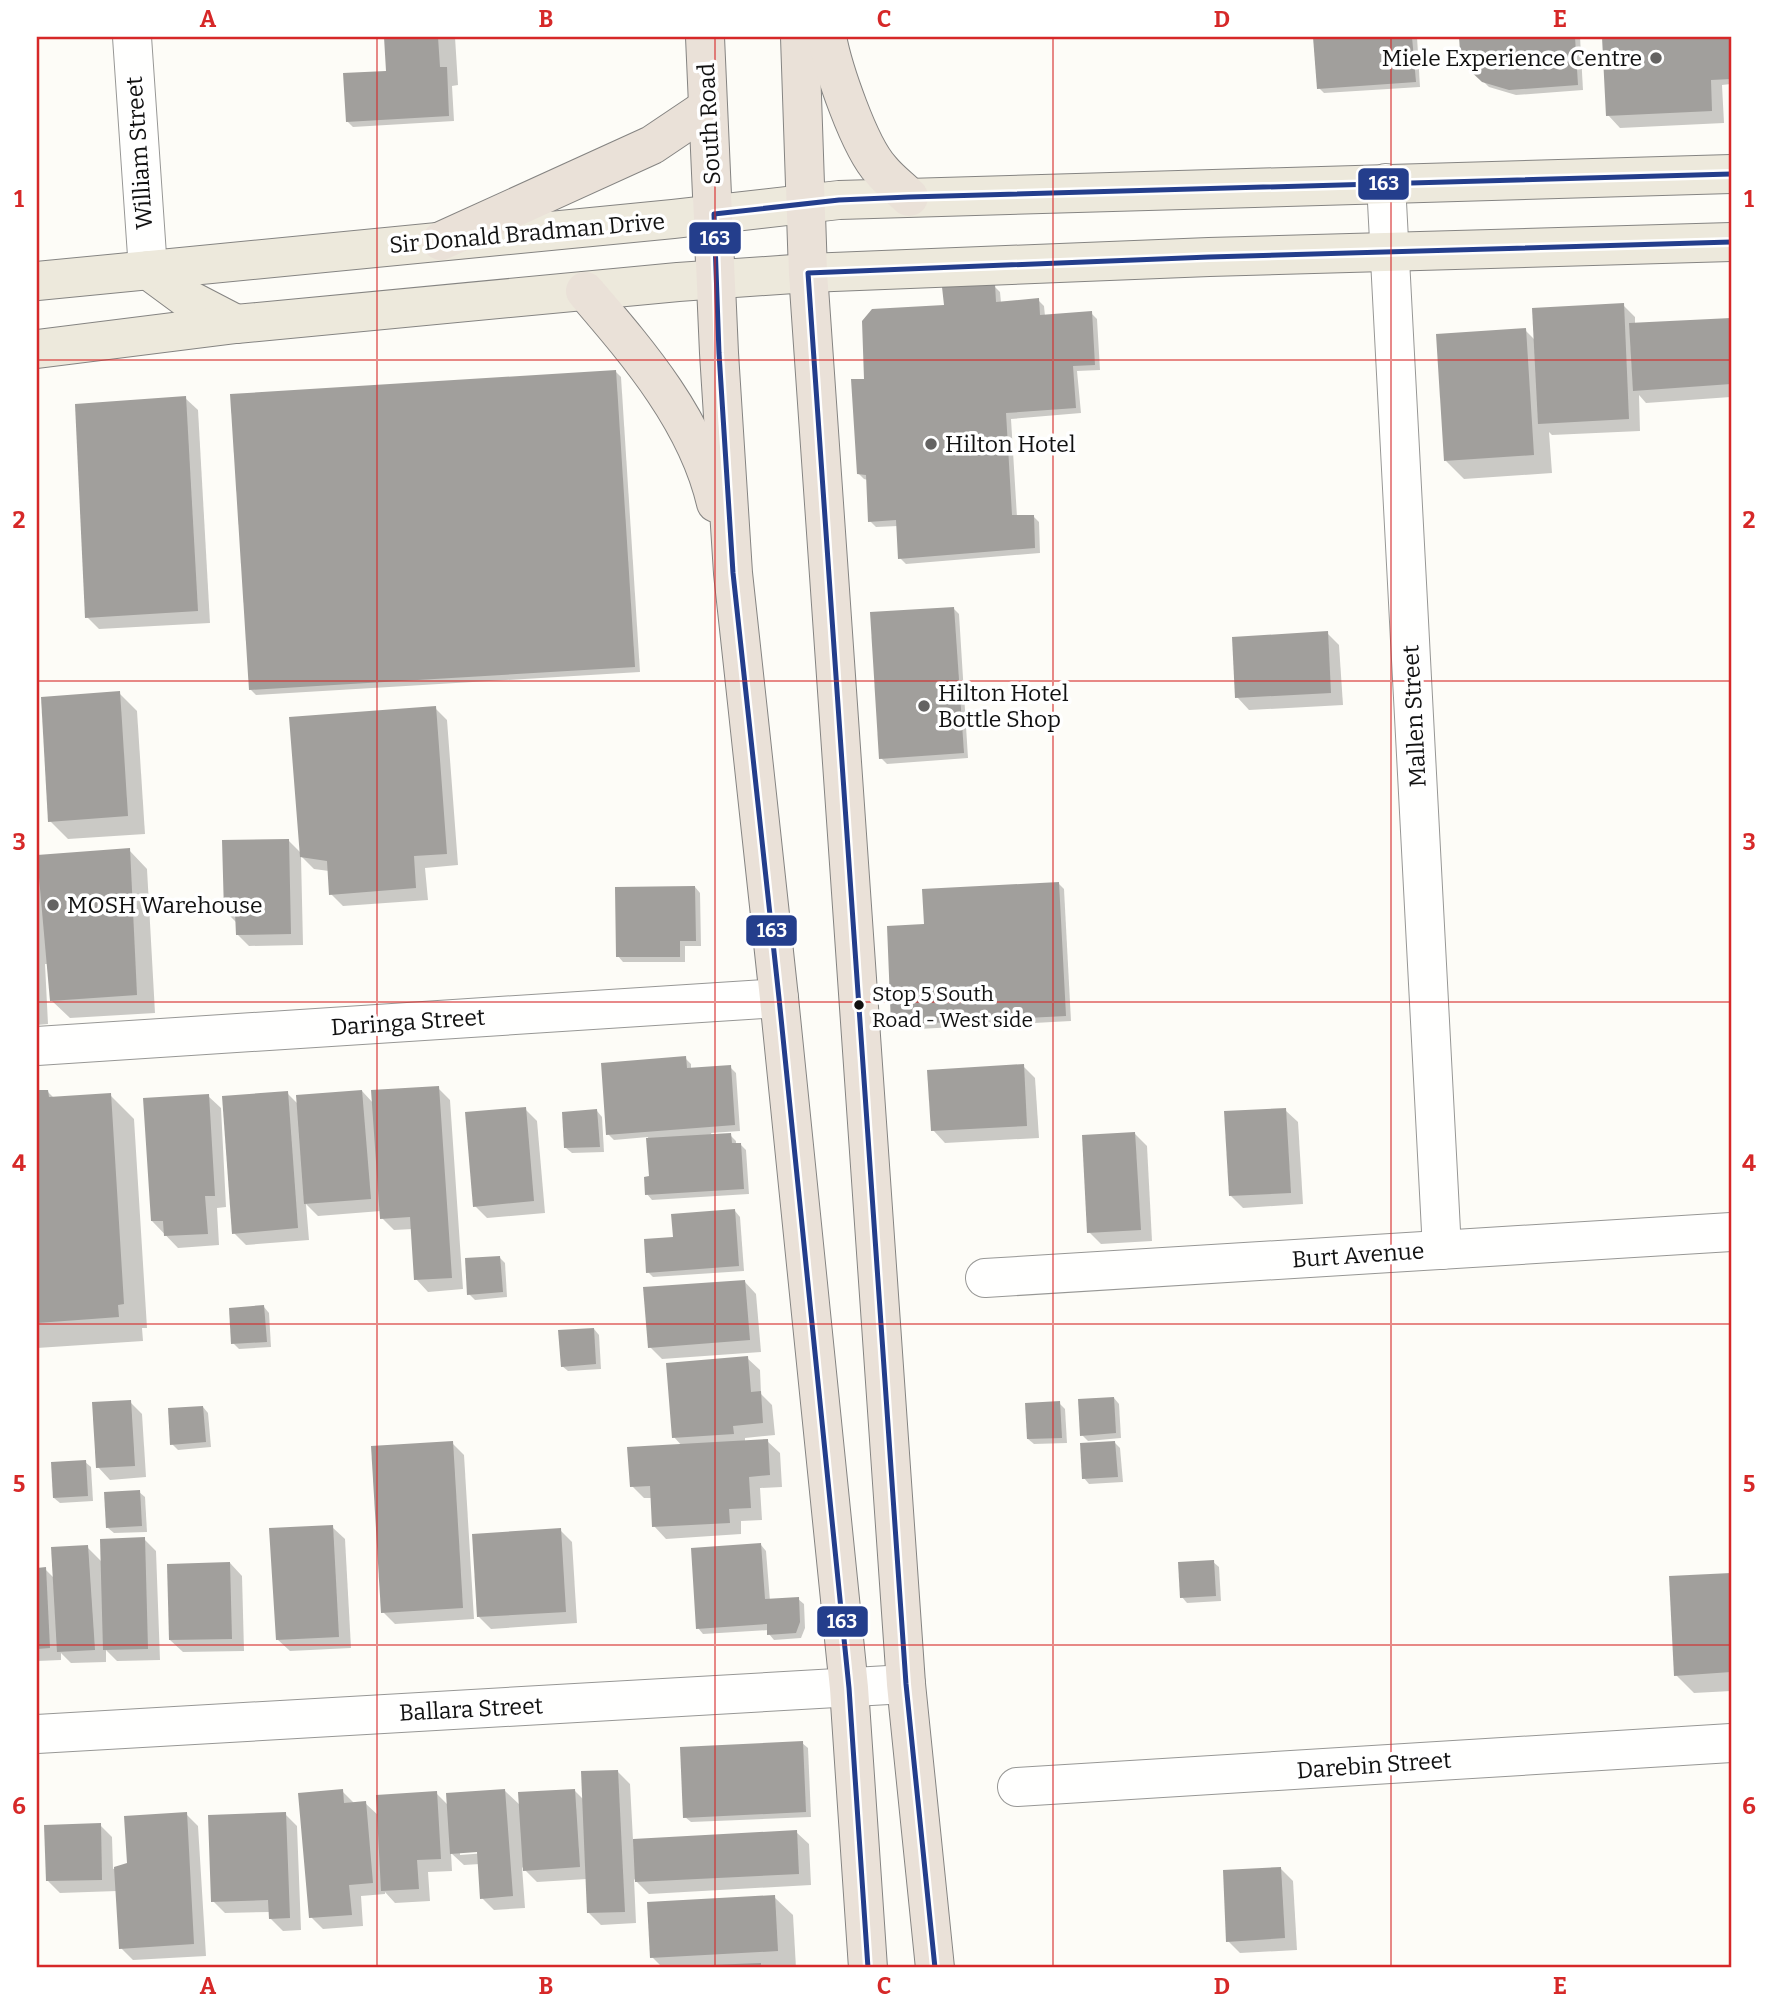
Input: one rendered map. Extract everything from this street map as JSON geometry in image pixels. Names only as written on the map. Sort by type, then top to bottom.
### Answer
[{"type":"highway","name":"South Road","points":[[705,37],[733,573],[849,1688],[868,1968]]},
{"type":"highway","points":[[800,37],[808,273],[906,1684],[935,1968]]},
{"type":"highway","points":[[827,37],[830,55],[855,122],[871,154],[879,169],[909,197]]},
{"type":"highway","points":[[442,241],[652,145],[707,108]]},
{"type":"highway","points":[[585,291],[633,348],[678,413],[709,473],[733,573]]},
{"type":"main road","name":"Sir Donald Bradman Drive","points":[[37,281],[804,204],[909,197],[1731,174]]},
{"type":"main road","points":[[37,349],[236,324],[716,279],[808,273],[1209,257],[1731,242]]},
{"type":"main road","points":[[148,270],[186,298],[236,324]]},
{"type":"street","name":"William Street","points":[[132,37],[148,270]]},
{"type":"street","name":"Mallen Street","points":[[1385,183],[1442,1250]]},
{"type":"street","name":"Daringa Street","points":[[37,1046],[779,998]]},
{"type":"street","name":"Burt Avenue","points":[[985,1278],[1731,1232]]},
{"type":"street","name":"Ballara Street","points":[[37,1734],[906,1684]]},
{"type":"street","name":"Darebin Street","points":[[1017,1787],[1731,1743]]},
{"type":"building","points":[[384,37],[438,37],[440,67],[447,67],[449,116],[346,122],[343,73],[386,71]]},
{"type":"building","points":[[1313,37],[1412,37],[1416,82],[1317,89]]},
{"type":"building","points":[[1459,37],[1575,37],[1578,85],[1509,90],[1482,82],[1465,66]]},
{"type":"building","name":"Miele Experience Centre","points":[[1602,37],[1731,37],[1731,79],[1711,80],[1712,111],[1606,116]]},
{"type":"building","name":"Hilton Hotel","points":[[995,284],[996,302],[1039,298],[1040,315],[1092,311],[1095,365],[1073,366],[1076,408],[1006,413],[1012,515],[1034,515],[1035,548],[898,559],[896,520],[868,522],[866,475],[857,474],[851,379],[864,379],[862,321],[872,309],[944,305],[942,287]]},
{"type":"building","points":[[1624,303],[1629,419],[1538,424],[1532,308]]},
{"type":"building","points":[[1731,318],[1731,384],[1633,391],[1629,323]]},
{"type":"building","points":[[1526,328],[1534,455],[1444,461],[1436,334]]},
{"type":"building","points":[[616,370],[635,667],[249,690],[230,394]]},
{"type":"building","points":[[186,396],[198,611],[85,618],[75,404]]},
{"type":"building","points":[[954,607],[964,753],[879,759],[870,612]]},
{"type":"building","points":[[1328,631],[1331,693],[1235,698],[1232,637]]},
{"type":"building","points":[[120,691],[128,816],[48,822],[41,697]]},
{"type":"building","points":[[436,706],[447,854],[414,856],[416,888],[329,895],[327,861],[300,857],[289,717]]},
{"type":"building","points":[[289,839],[291,934],[236,935],[235,912],[224,912],[222,840]]},
{"type":"building","points":[[130,848],[137,995],[50,1001],[37,855]]},
{"type":"building","points":[[1059,882],[1066,1016],[891,1025],[887,926],[924,924],[922,889]]},
{"type":"building","points":[[695,886],[696,941],[680,941],[680,957],[616,957],[615,887]]},
{"type":"building","points":[[686,1056],[687,1068],[731,1065],[735,1125],[606,1135],[601,1063]]},
{"type":"building","points":[[1024,1064],[1027,1126],[931,1131],[927,1070]]},
{"type":"building","points":[[439,1086],[452,1278],[414,1280],[410,1217],[380,1219],[371,1090]]},
{"type":"building","points":[[37,1090],[48,1090],[49,1097],[111,1093],[124,1304],[118,1305],[119,1317],[37,1323]]},
{"type":"building","points":[[362,1090],[371,1199],[304,1204],[296,1095]]},
{"type":"building","points":[[288,1091],[298,1228],[232,1234],[222,1096]]},
{"type":"building","points":[[209,1094],[215,1196],[205,1196],[208,1234],[164,1236],[163,1221],[151,1221],[143,1098]]},
{"type":"building","points":[[526,1107],[534,1201],[473,1207],[465,1112]]},
{"type":"building","points":[[1286,1108],[1291,1193],[1229,1196],[1224,1111]]},
{"type":"building","points":[[597,1109],[600,1147],[564,1148],[562,1112]]},
{"type":"building","points":[[1135,1132],[1141,1230],[1087,1233],[1082,1135]]},
{"type":"building","points":[[731,1133],[732,1143],[741,1143],[744,1189],[645,1195],[644,1177],[649,1176],[646,1138]]},
{"type":"building","points":[[735,1209],[739,1266],[646,1273],[644,1239],[673,1237],[671,1214]]},
{"type":"building","points":[[500,1256],[503,1292],[467,1295],[465,1258]]},
{"type":"building","points":[[745,1280],[750,1340],[648,1348],[643,1287]]},
{"type":"building","points":[[264,1305],[267,1342],[231,1344],[229,1308]]},
{"type":"building","points":[[594,1328],[596,1364],[561,1367],[558,1330]]},
{"type":"building","points":[[748,1356],[751,1392],[761,1391],[763,1423],[733,1426],[734,1434],[672,1438],[666,1363]]},
{"type":"building","points":[[1114,1397],[1116,1433],[1080,1436],[1078,1399]]},
{"type":"building","points":[[131,1400],[135,1466],[96,1468],[92,1402]]},
{"type":"building","points":[[1060,1401],[1062,1438],[1027,1439],[1025,1403]]},
{"type":"building","points":[[203,1406],[206,1442],[170,1445],[168,1408]]},
{"type":"building","points":[[768,1439],[770,1475],[749,1477],[751,1508],[729,1509],[730,1523],[652,1527],[650,1486],[630,1487],[627,1447]]},
{"type":"building","points":[[453,1441],[463,1608],[381,1613],[371,1446]]},
{"type":"building","points":[[1115,1441],[1118,1477],[1082,1479],[1080,1443]]},
{"type":"building","points":[[86,1460],[88,1496],[53,1498],[51,1462]]},
{"type":"building","points":[[140,1490],[142,1526],[106,1528],[104,1492]]},
{"type":"building","points":[[333,1525],[339,1637],[276,1640],[269,1528]]},
{"type":"building","points":[[561,1528],[566,1612],[477,1617],[472,1534]]},
{"type":"building","points":[[145,1537],[148,1649],[103,1650],[100,1539]]},
{"type":"building","points":[[761,1543],[765,1599],[799,1597],[800,1622],[796,1633],[767,1635],[767,1624],[696,1629],[691,1548]]},
{"type":"building","points":[[88,1545],[95,1650],[57,1652],[51,1547]]},
{"type":"building","points":[[1214,1560],[1216,1596],[1180,1598],[1178,1562]]},
{"type":"building","points":[[230,1562],[232,1639],[169,1640],[167,1564]]},
{"type":"building","points":[[46,1567],[50,1648],[37,1649],[37,1568]]},
{"type":"building","points":[[1731,1573],[1731,1672],[1674,1676],[1669,1576]]},
{"type":"building","points":[[803,1741],[806,1812],[683,1818],[680,1747]]},
{"type":"building","points":[[618,1770],[625,1912],[587,1913],[581,1771]]},
{"type":"building","points":[[343,1789],[344,1803],[366,1801],[373,1883],[349,1885],[352,1915],[309,1918],[298,1793]]},
{"type":"building","points":[[505,1789],[513,1896],[480,1899],[477,1852],[450,1854],[446,1793]]},
{"type":"building","points":[[575,1789],[580,1867],[523,1871],[518,1792]]},
{"type":"building","points":[[437,1791],[441,1859],[417,1860],[419,1889],[381,1891],[376,1795]]},
{"type":"building","points":[[187,1812],[194,1944],[119,1949],[114,1867],[127,1863],[124,1816]]},
{"type":"building","points":[[286,1812],[290,1918],[269,1919],[268,1900],[211,1902],[208,1815]]},
{"type":"building","points":[[101,1823],[102,1880],[46,1881],[44,1825]]},
{"type":"building","points":[[797,1830],[799,1874],[635,1882],[633,1839]]},
{"type":"building","points":[[1281,1867],[1285,1938],[1226,1942],[1223,1870]]},
{"type":"building","points":[[775,1895],[778,1951],[650,1958],[647,1902]]},
{"type":"building","points":[[761,1963],[761,1968],[685,1968],[685,1966]]},
{"type":"transit line","name":"163","points":[[868,1968],[849,1688],[733,573],[719,353],[714,214],[839,200],[909,197],[1731,174]]},
{"type":"transit line","name":"163","points":[[935,1968],[906,1684],[808,273],[1209,257],[1731,242]]},
{"type":"place","name":"Miele Experience Centre","points":[[1656,58]]},
{"type":"place","name":"Hilton Hotel","points":[[931,444]]},
{"type":"place","name":"Hilton Hotel Bottle Shop","points":[[924,706]]},
{"type":"place","name":"MOSH Warehouse","points":[[53,905]]},
{"type":"place","name":"Stop 5 South Road - West side","points":[[859,1005]]}]
